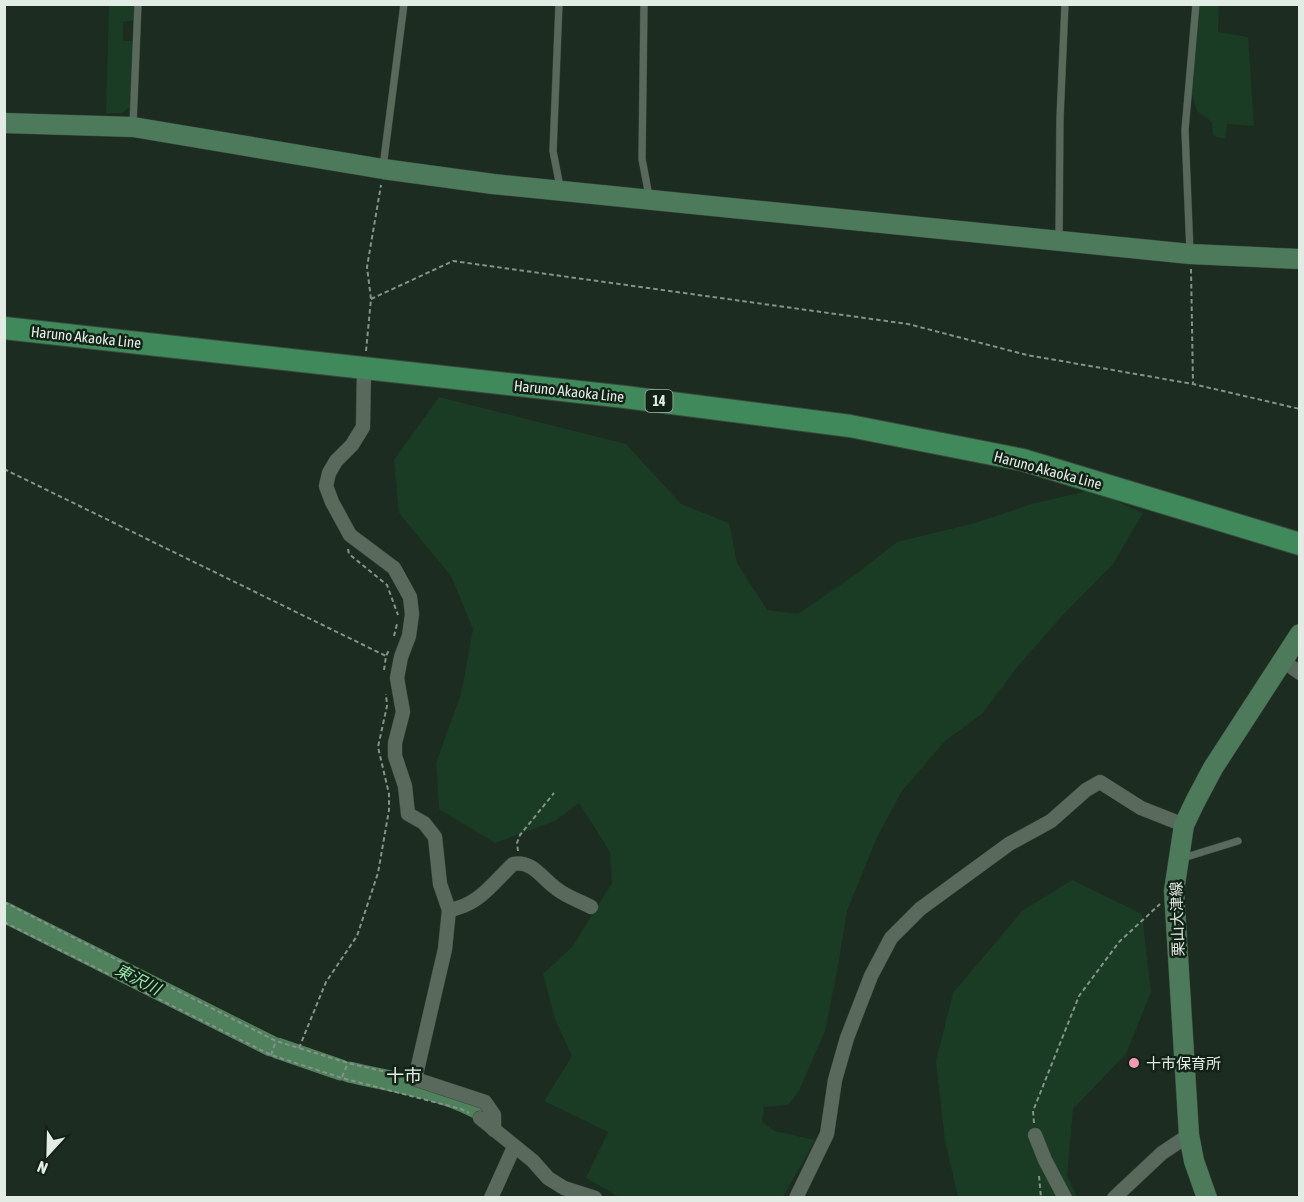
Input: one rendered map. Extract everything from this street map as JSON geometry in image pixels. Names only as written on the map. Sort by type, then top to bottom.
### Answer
[{"type":"main road","name":"Haruno Akaoka Line","points":[[4,328],[625,397],[850,426],[1023,460],[1299,544]]},
{"type":"street","points":[[4,123],[133,127],[383,169],[493,183],[1190,254],[1299,259]]},
{"type":"street","points":[[364,369],[363,427],[352,445],[336,461],[329,473],[326,486],[350,535],[394,568],[410,597],[412,614],[409,636],[401,657],[397,678],[403,712],[395,743],[395,756],[405,786],[408,814],[424,823],[435,837],[440,884],[449,910],[445,949],[415,1079],[485,1102],[494,1115],[494,1130]]},
{"type":"street","name":"栗山大津線","points":[[1207,1197],[1194,1161],[1189,1135],[1174,891],[1178,860],[1184,825],[1213,768],[1299,634]]},
{"type":"street","points":[[1282,660],[1299,673]]},
{"type":"street","points":[[796,1197],[826,1134],[834,1080],[847,1038],[871,976],[891,938],[920,909],[1009,844],[1051,821],[1086,790],[1100,782],[1141,808],[1184,825]]},
{"type":"street","points":[[449,910],[462,908],[474,902],[513,864],[520,862],[538,871],[556,889],[591,907]]},
{"type":"street","points":[[480,1118],[514,1148],[533,1161],[548,1178],[564,1188],[595,1197]]},
{"type":"street","points":[[1035,1135],[1045,1160],[1065,1197]]},
{"type":"street","points":[[1114,1197],[1162,1153],[1189,1135]]},
{"type":"street","points":[[491,1197],[514,1148]]},
{"type":"lane","points":[[133,127],[138,4]]},
{"type":"lane","points":[[383,169],[404,4]]},
{"type":"lane","points":[[559,4],[553,151],[560,189]]},
{"type":"lane","points":[[644,4],[642,159],[650,199]]},
{"type":"lane","points":[[1059,240],[1059,118],[1065,4]]},
{"type":"lane","points":[[1190,254],[1185,130],[1196,4]]},
{"type":"lane","points":[[1178,860],[1238,841]]},
{"type":"path","points":[[364,369],[371,299],[367,267],[383,169]]},
{"type":"path","points":[[1190,254],[1193,384]]},
{"type":"path","points":[[371,299],[453,261],[908,324],[1027,354],[1193,384],[1299,409]]},
{"type":"path","points":[[4,469],[386,656]]},
{"type":"path","points":[[350,535],[347,543],[348,554],[387,585],[398,616],[393,641]]},
{"type":"path","points":[[385,675],[386,656],[390,649]]},
{"type":"path","points":[[299,1048],[326,982],[357,936],[378,873],[389,810],[389,794],[378,747],[387,706],[385,685]]},
{"type":"path","points":[[520,862],[517,843],[520,835],[554,793]]},
{"type":"path","points":[[1033,1111],[1079,996],[1119,942],[1174,891]]},
{"type":"path","points":[[4,902],[276,1041],[348,1063],[415,1079]]},
{"type":"path","points":[[4,921],[271,1054],[342,1078],[461,1109],[480,1118]]},
{"type":"path","points":[[271,1054],[276,1041]]},
{"type":"path","points":[[342,1078],[348,1063]]},
{"type":"green space","points":[[109,5],[135,5],[135,20],[123,22],[123,41],[134,41],[131,106],[122,113],[106,113]]},
{"type":"green space","points":[[1200,5],[1219,5],[1218,32],[1248,37],[1254,126],[1227,124],[1225,138],[1213,135],[1212,122],[1197,111],[1192,94]]},
{"type":"green space","points":[[439,397],[626,444],[681,504],[729,523],[737,563],[767,610],[798,614],[897,542],[975,523],[1032,504],[1091,490],[1143,513],[1113,564],[1062,616],[1018,666],[982,714],[945,741],[902,791],[877,837],[847,911],[825,1031],[799,1091],[788,1105],[764,1107],[762,1122],[775,1131],[815,1140],[783,1197],[619,1197],[586,1178],[608,1132],[544,1101],[572,1056],[555,1019],[543,974],[572,947],[612,883],[610,852],[579,803],[555,821],[495,843],[439,809],[436,763],[461,694],[473,629],[451,576],[399,513],[394,460]]},
{"type":"green space","points":[[1072,880],[1142,914],[1151,992],[1126,1054],[1073,1109],[1067,1176],[1077,1197],[958,1197],[945,1141],[936,1061],[953,993],[1022,911]]},
{"type":"waterway","name":"東沢川","points":[[4,912],[271,1046]]},
{"type":"waterway","name":"東沢川","points":[[277,1048],[341,1070]]},
{"type":"waterway","name":"東沢川","points":[[349,1072],[439,1093],[488,1115]]},
{"type":"place","name":"十市保育所","points":[[1134,1063]]},
{"type":"district","name":"十市","points":[[404,1075]]}]
